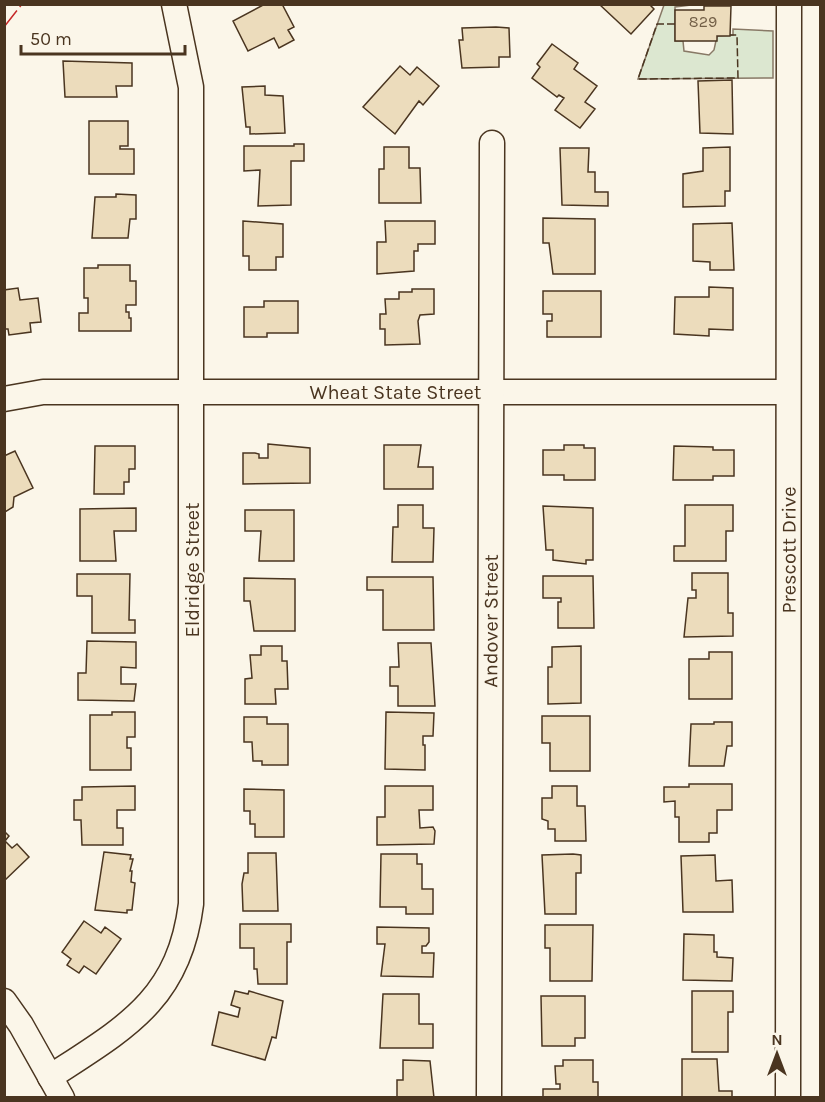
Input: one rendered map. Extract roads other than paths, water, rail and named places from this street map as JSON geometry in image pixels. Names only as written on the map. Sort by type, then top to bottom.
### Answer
[{"type":"street","name":"Eldridge Street","points":[[50,1077],[138,1016],[151,1003],[167,981],[178,960],[188,927],[191,904],[191,87],[174,4]]},
{"type":"street","name":"Prescott Drive","points":[[788,1098],[789,4]]},
{"type":"street","name":"Andover Street","points":[[489,1098],[492,144]]},
{"type":"street","name":"Wheat State Street","points":[[4,399],[43,392],[787,392]]},
{"type":"street","points":[[4,1001],[21,1025],[62,1098]]}]
